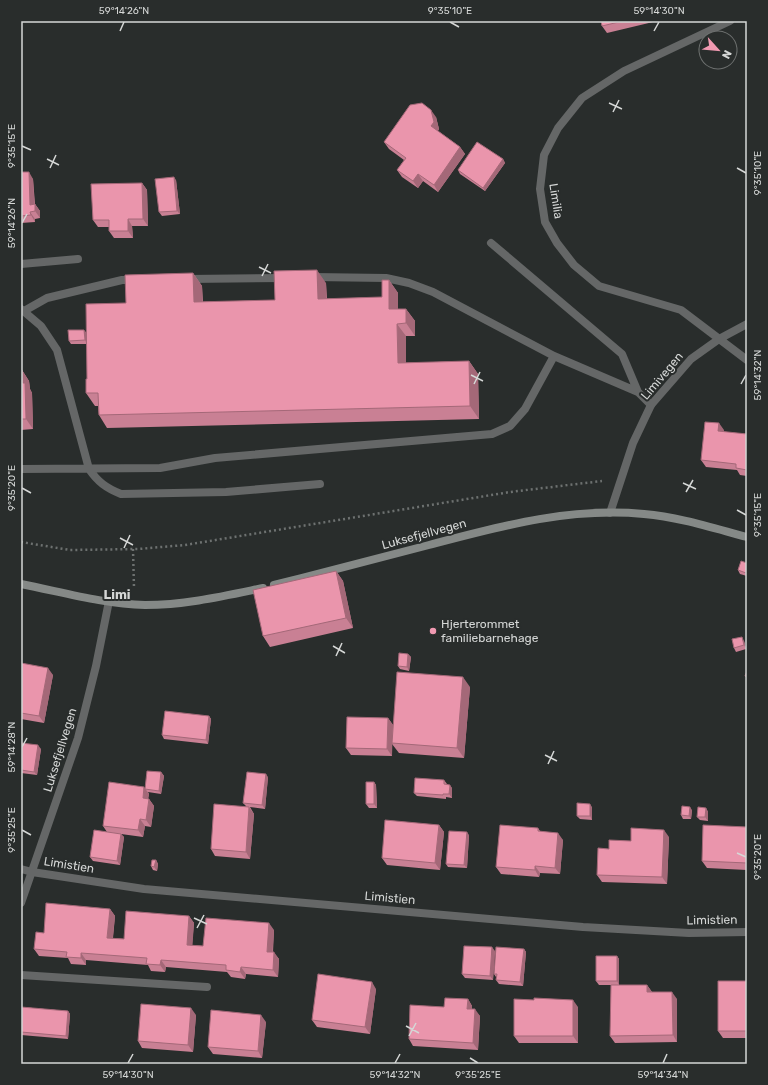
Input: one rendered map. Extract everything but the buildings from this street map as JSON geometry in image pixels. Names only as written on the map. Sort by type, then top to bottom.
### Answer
[{"type":"main road","name":"Luksefjellvegen","points":[[21,584],[109,601],[174,604],[198,601],[274,585],[534,519],[568,515],[644,514],[682,520],[747,537]]},
{"type":"street","name":"Limilia","points":[[730,21],[624,71],[582,98],[558,128],[544,155],[540,189],[546,222],[557,243],[574,265],[599,286],[681,310],[747,360]]},
{"type":"street","points":[[491,243],[622,354],[638,392]]},
{"type":"street","points":[[21,264],[78,260]]},
{"type":"street","points":[[308,277],[386,278],[409,283],[432,292],[554,356],[638,392],[651,405]]},
{"type":"street","points":[[176,280],[292,278]]},
{"type":"street","points":[[145,280],[122,280],[72,291],[47,298],[22,310],[41,326],[57,350],[89,469],[97,481],[106,488],[121,494],[226,492],[320,484]]},
{"type":"street","name":"Limivegen","points":[[610,514],[633,443],[651,405],[691,359],[719,339],[747,324]]},
{"type":"street","points":[[21,469],[160,468],[215,458],[492,434],[510,426],[526,409],[554,356]]},
{"type":"street","name":"Luksefjellvegen","points":[[21,903],[78,738],[96,666],[109,601]]},
{"type":"street","name":"Limistien","points":[[21,869],[32,872],[152,889],[512,921],[689,933],[747,932]]},
{"type":"street","points":[[21,975],[207,987]]},
{"type":"path","points":[[21,542],[70,550],[185,545],[510,492],[602,481]]},
{"type":"path","points":[[132,603],[134,587],[133,548]]},
{"type":"place","name":"Hjerterommet familiebarnehage","points":[[433,631]]},
{"type":"district","name":"Limi","points":[[117,594]]}]
